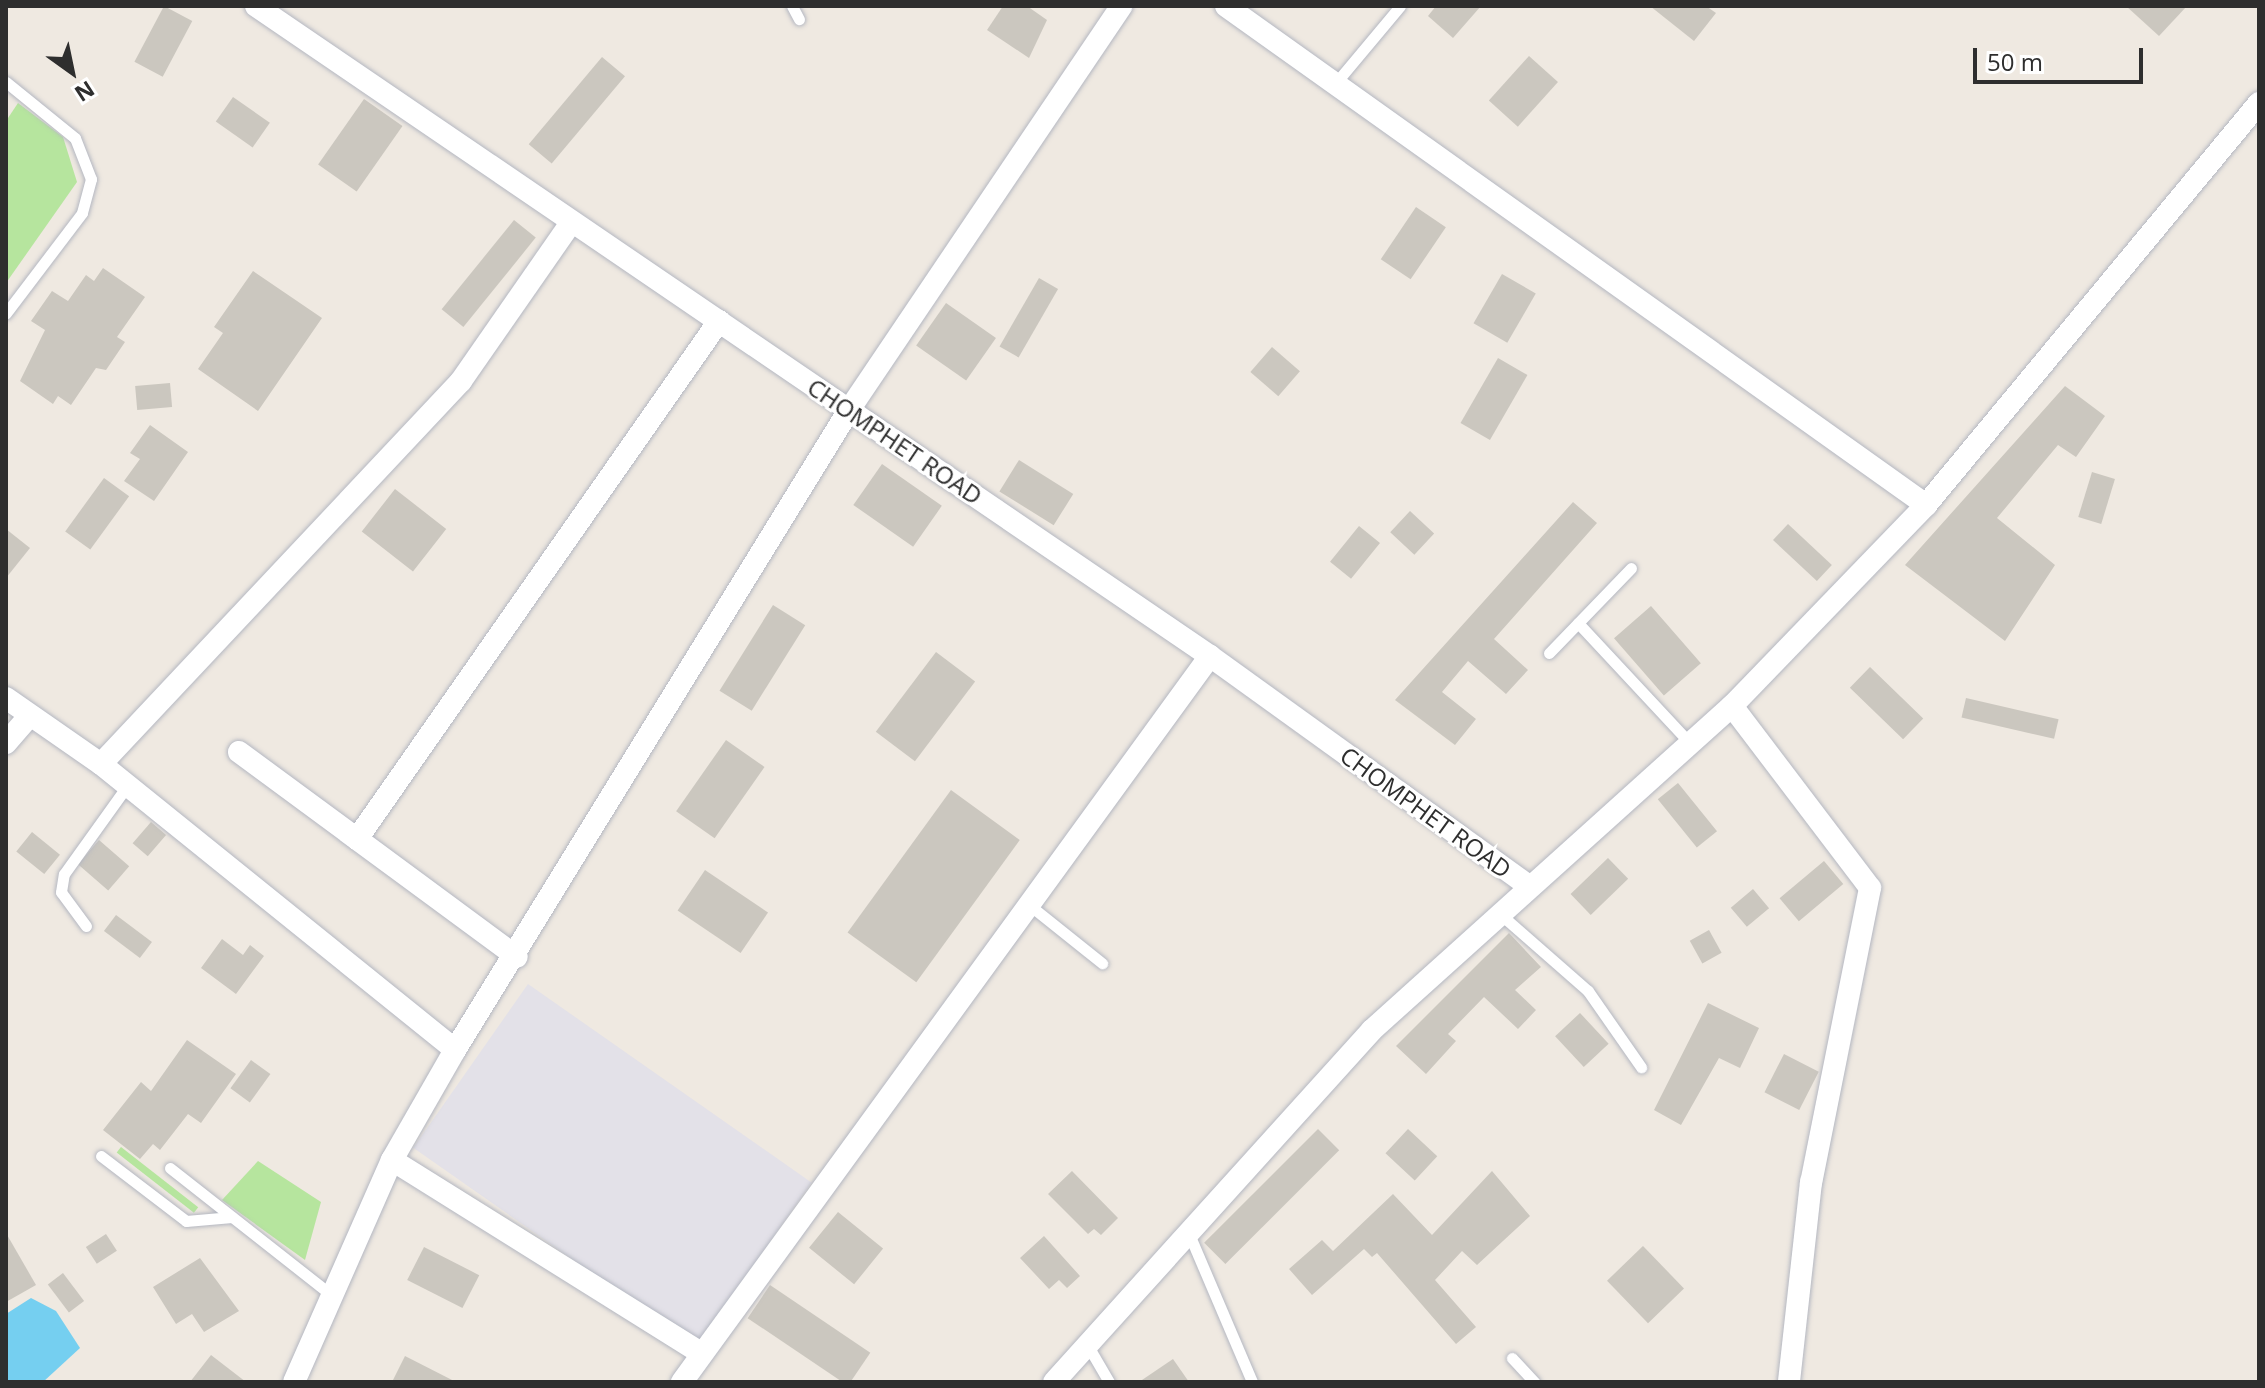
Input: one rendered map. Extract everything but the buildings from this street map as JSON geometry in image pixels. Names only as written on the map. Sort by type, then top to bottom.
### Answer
[{"type":"street","name":"CHOMPHET ROAD","points":[[256,6],[1210,656],[1527,885]]},
{"type":"street","points":[[294,1382],[329,1293],[392,1160],[455,1050],[517,957],[849,410],[1121,6]]},
{"type":"street","points":[[1226,6],[1926,505]]},
{"type":"street","points":[[1054,1382],[1372,1030],[1527,885],[1732,706],[1926,505],[2259,103]]},
{"type":"street","points":[[101,764],[461,381],[571,223]]},
{"type":"street","points":[[357,839],[719,321]]},
{"type":"street","points":[[682,1382],[1210,656]]},
{"type":"street","points":[[6,698],[29,717],[101,764],[455,1050]]},
{"type":"street","points":[[1732,706],[1870,888],[1811,1182],[1789,1382]]},
{"type":"street","points":[[6,743],[29,717]]},
{"type":"street","points":[[239,752],[517,957]]},
{"type":"street","points":[[392,1160],[701,1353]]},
{"type":"lane","points":[[792,6],[799,19]]},
{"type":"lane","points":[[1334,85],[1400,6]]},
{"type":"lane","points":[[6,313],[82,213],[91,179],[75,138],[8,88]]},
{"type":"lane","points":[[1549,653],[1631,568]]},
{"type":"lane","points":[[1578,623],[1690,743]]},
{"type":"lane","points":[[86,926],[61,892],[64,874],[127,786]]},
{"type":"lane","points":[[1028,904],[1102,963]]},
{"type":"lane","points":[[1498,912],[1588,991],[1641,1067]]},
{"type":"lane","points":[[101,1156],[186,1221],[232,1217]]},
{"type":"lane","points":[[170,1168],[329,1293]]},
{"type":"lane","points":[[1189,1234],[1252,1382]]},
{"type":"lane","points":[[1088,1346],[1109,1382]]},
{"type":"lane","points":[[1512,1358],[1534,1382]]},
{"type":"shaded area","points":[[528,984],[811,1182],[697,1346],[413,1148]]},
{"type":"green space","points":[[18,103],[63,137],[77,182],[6,283],[6,121]]},
{"type":"green space","points":[[121,1147],[198,1207],[194,1213],[117,1153]]},
{"type":"green space","points":[[258,1161],[321,1202],[305,1260],[222,1200]]},
{"type":"water","points":[[31,1298],[56,1311],[80,1348],[43,1382],[6,1382],[6,1314]]}]
